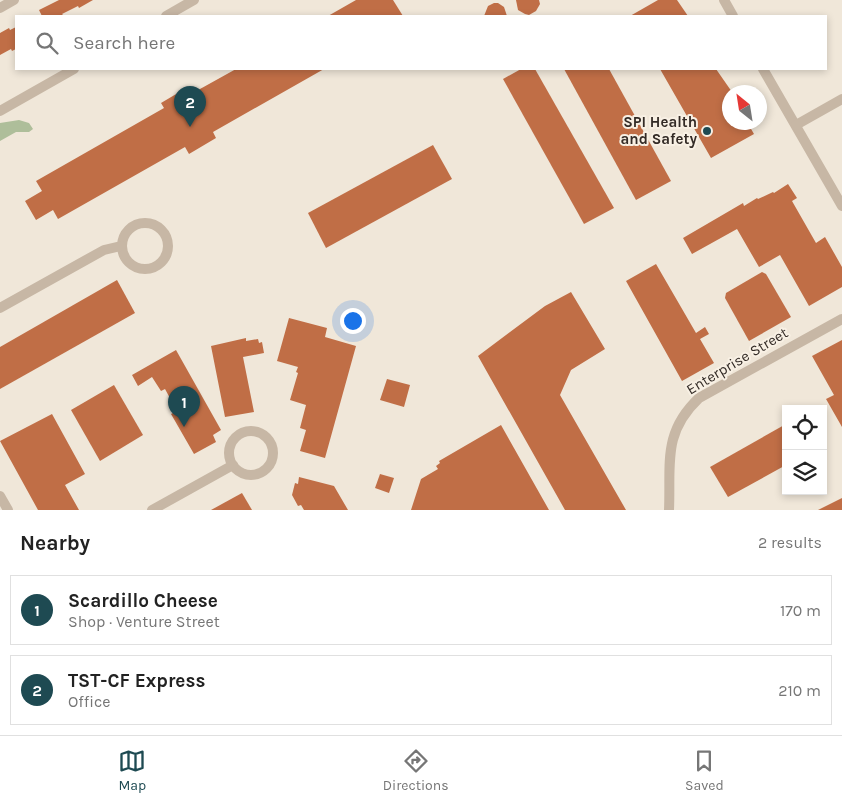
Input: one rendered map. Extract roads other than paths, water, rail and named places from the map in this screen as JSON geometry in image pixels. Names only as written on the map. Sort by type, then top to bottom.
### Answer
[{"type":"street","points":[[0,8],[14,0]]},
{"type":"street","points":[[168,15],[194,0]]},
{"type":"street","points":[[724,0],[732,15]]},
{"type":"street","points":[[0,111],[72,70]]},
{"type":"street","points":[[764,70],[842,206]]},
{"type":"street","points":[[796,125],[842,99]]},
{"type":"street","points":[[146,223],[160,229],[165,235],[168,242],[168,250],[166,257],[154,268],[139,269],[126,261],[122,254],[121,246],[126,232],[132,227],[146,223]]},
{"type":"street","points":[[0,308],[104,250],[121,246]]},
{"type":"street","name":"Enterprise Street","points":[[669,510],[671,445],[677,424],[689,408],[699,398],[842,319]]},
{"type":"street","points":[[254,431],[266,438],[272,451],[268,465],[264,470],[251,474],[238,470],[233,466],[229,452],[230,445],[240,434],[254,431]]},
{"type":"street","points":[[152,510],[233,466]]},
{"type":"street","points":[[0,496],[8,510]]},
{"type":"place","name":"TST-CF Express","points":[[190,127]]},
{"type":"place","name":"SPI Health and Safety","points":[[707,131]]},
{"type":"place","name":"Scardillo Cheese","points":[[184,427]]}]
